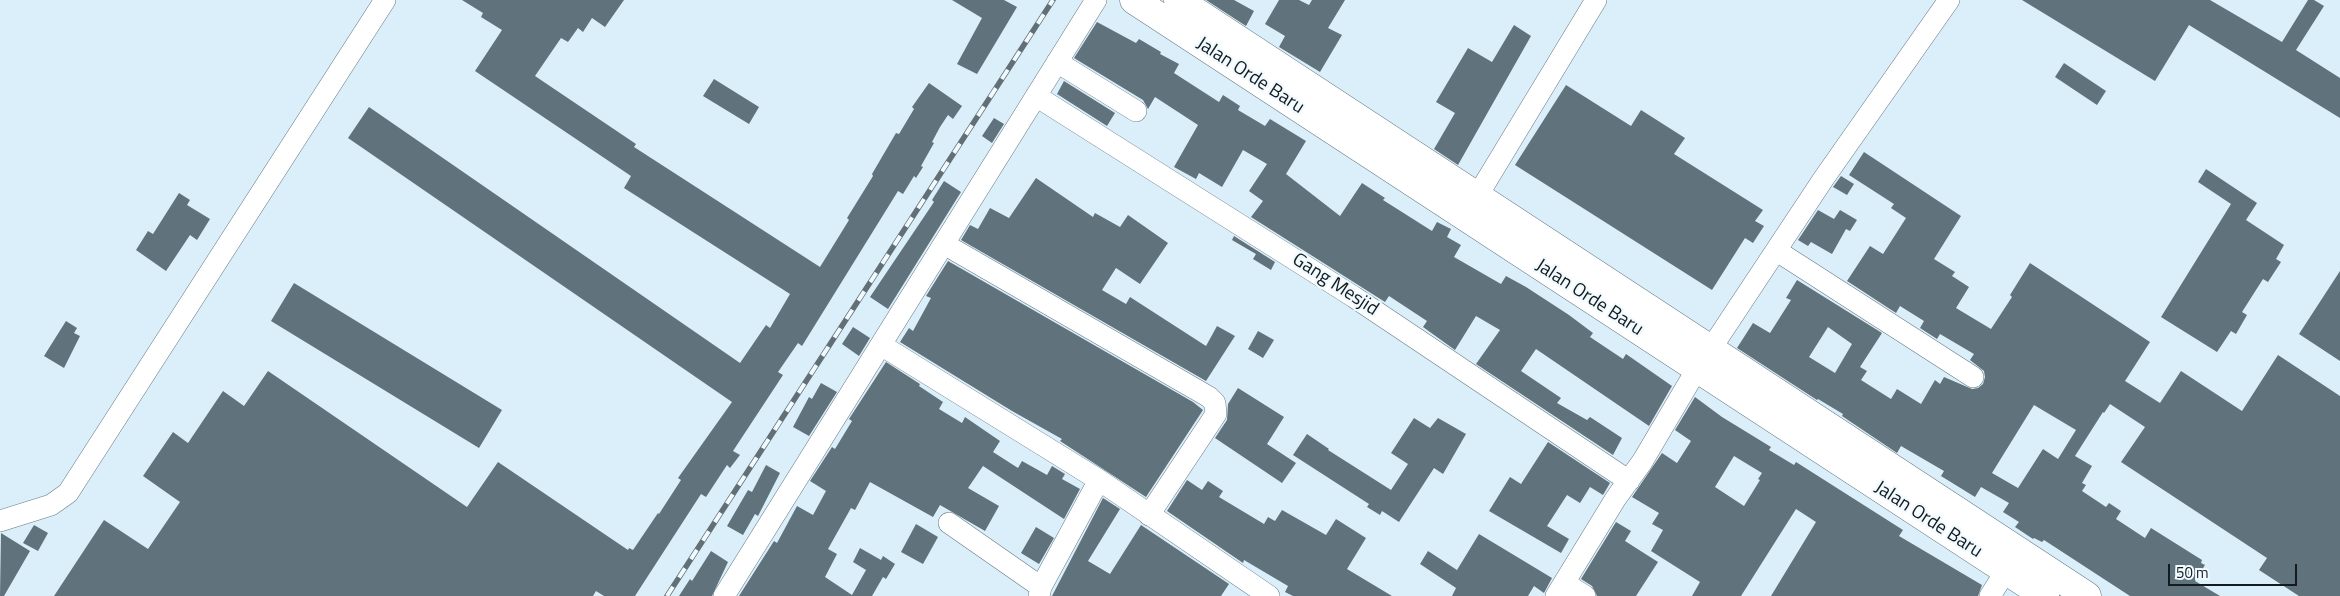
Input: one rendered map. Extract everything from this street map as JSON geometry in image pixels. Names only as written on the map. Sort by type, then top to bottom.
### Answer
[{"type":"main road","name":"Jalan Orde Baru","points":[[1134,0],[1471,207],[2012,561],[2087,596]]},
{"type":"main road","name":"Jalan Orde Baru","points":[[1178,0],[1471,207]]},
{"type":"main road","name":"Jalan Orde Baru","points":[[2012,561],[2044,596]]},
{"type":"street","points":[[0,521],[50,505],[68,493],[384,0]]},
{"type":"street","points":[[724,596],[1096,0]]},
{"type":"street","points":[[1471,207],[1596,0]]},
{"type":"street","points":[[1584,596],[1560,590],[1616,498],[1630,481],[1704,359],[1824,178],[1949,0]]},
{"type":"street","points":[[1057,62],[1136,111]]},
{"type":"street","name":"Gang Mesjid","points":[[1036,96],[1354,297],[1630,481]]},
{"type":"street","points":[[944,244],[1201,392],[1215,403],[1216,414],[1149,515]]},
{"type":"street","points":[[1777,251],[1973,377]]},
{"type":"street","points":[[881,345],[1099,480],[1269,596]]},
{"type":"street","points":[[949,523],[1040,592],[1099,480]]},
{"type":"street","points":[[1990,596],[2012,561]]},
{"type":"building","points":[[462,0],[624,0],[605,27],[592,18],[583,32],[578,28],[568,42],[561,38],[535,76],[636,144],[634,147],[820,267],[849,220],[847,218],[873,176],[872,174],[896,133],[899,134],[914,109],[912,107],[929,83],[962,106],[953,119],[948,115],[932,142],[934,143],[916,178],[914,176],[903,194],[898,191],[802,346],[798,343],[778,372],[783,375],[733,451],[740,455],[730,468],[727,465],[706,497],[701,494],[635,596],[604,596],[596,591],[593,596],[54,596],[104,520],[148,549],[180,502],[143,476],[173,432],[188,443],[223,391],[244,406],[268,371],[467,507],[498,462],[628,550],[629,548],[633,550],[659,514],[681,480],[678,478],[732,402],[348,138],[369,107],[740,363],[766,325],[770,328],[790,294],[624,188],[631,176],[475,71],[502,30],[481,17],[483,13]]},
{"type":"building","points":[[952,0],[1004,0],[1017,7],[977,74],[957,64],[982,18]]},
{"type":"building","points":[[1206,0],[1234,0],[1254,11],[1246,26]]},
{"type":"building","points":[[1279,0],[1299,0],[1309,5],[1312,0],[1345,0],[1328,28],[1342,35],[1320,72],[1279,47],[1285,36],[1265,24]]},
{"type":"building","points":[[2022,0],[2210,0],[2282,42],[2308,0],[2314,0],[2324,6],[2296,50],[2340,78],[2340,118],[2189,25],[2155,81]]},
{"type":"building","points":[[1097,22],[1136,43],[1139,39],[1161,52],[1160,54],[1179,64],[1174,73],[1219,102],[1223,95],[1240,106],[1238,110],[1265,126],[1270,119],[1306,141],[1286,174],[1340,216],[1362,183],[1385,198],[1383,200],[1432,231],[1437,222],[1451,229],[1447,237],[1461,245],[1454,257],[1501,284],[1506,276],[1526,287],[1593,333],[1590,337],[1623,359],[1626,354],[1672,386],[1649,426],[1536,349],[1521,371],[1561,398],[1557,403],[1587,420],[1590,417],[1622,438],[1613,455],[1476,364],[1500,330],[1476,316],[1455,350],[1423,327],[1427,321],[1389,296],[1385,302],[1251,217],[1263,201],[1249,191],[1267,164],[1243,150],[1222,187],[1199,173],[1196,179],[1174,167],[1198,125],[1155,97],[1148,109],[1143,100],[1074,58]]},
{"type":"building","points":[[1514,25],[1531,36],[1458,165],[1434,149],[1455,113],[1436,102],[1468,48],[1492,62]]},
{"type":"building","points":[[2064,63],[2106,91],[2097,105],[2055,77]]},
{"type":"building","points":[[714,79],[759,107],[749,124],[703,96]]},
{"type":"building","points":[[1064,81],[1115,113],[1107,126],[1057,94]]},
{"type":"building","points":[[1566,85],[1631,126],[1641,110],[1685,138],[1674,154],[1763,210],[1755,221],[1764,226],[1753,243],[1745,238],[1712,290],[1515,165]]},
{"type":"building","points":[[994,118],[1004,124],[992,143],[982,136]]},
{"type":"building","points":[[1864,152],[1961,216],[1934,259],[1955,272],[1952,276],[1969,287],[1956,308],[1991,329],[2012,297],[2010,295],[2030,263],[2150,342],[2125,381],[2160,403],[2181,371],[2242,411],[2278,355],[2340,396],[2340,596],[2299,596],[2259,570],[2267,558],[2121,462],[2145,427],[2110,404],[2075,456],[2092,466],[2082,483],[2086,485],[2082,491],[2106,507],[2109,503],[2121,511],[2116,519],[2145,538],[2151,528],[2202,560],[2201,563],[2205,565],[2195,581],[2220,596],[2130,596],[2044,540],[2042,542],[2033,539],[2015,527],[2019,522],[2003,512],[2009,503],[1981,487],[1975,497],[1941,476],[1944,471],[1901,446],[1897,453],[1842,416],[1843,414],[1817,400],[1737,348],[1753,323],[1770,333],[1791,300],[1786,298],[1797,280],[1882,333],[1860,367],[1867,371],[1861,380],[1891,399],[1897,389],[1921,404],[1935,380],[1940,384],[1944,377],[1972,389],[1978,388],[1983,384],[1984,371],[1970,360],[1974,354],[1940,334],[1937,339],[1920,328],[1924,321],[1900,306],[1896,313],[1847,281],[1870,246],[1883,254],[1906,218],[1891,208],[1894,204],[1849,175]],"holes":[[[1828,327],[1852,344],[1835,373],[1809,357]],[[2034,405],[2076,430],[2058,459],[2043,449],[2018,488],[1992,473]]]},
{"type":"building","points":[[2206,169],[2257,203],[2246,220],[2284,245],[2276,259],[2281,262],[2268,282],[2263,279],[2242,312],[2247,315],[2236,334],[2231,331],[2217,352],[2161,317],[2231,204],[2198,182]]},
{"type":"building","points":[[1841,176],[1854,184],[1847,195],[1833,187]]},
{"type":"building","points":[[1036,178],[1093,217],[1095,213],[1120,227],[1128,215],[1168,243],[1140,284],[1116,268],[1102,290],[1126,304],[1130,297],[1206,346],[1217,326],[1235,336],[1206,381],[961,240],[970,225],[978,229],[990,208],[1009,218]]},
{"type":"building","points":[[944,181],[961,192],[888,309],[870,297],[934,202],[932,200]]},
{"type":"building","points":[[179,193],[190,200],[187,205],[210,219],[197,240],[190,235],[166,271],[136,250],[148,231],[153,234]]},
{"type":"building","points":[[1818,210],[1834,219],[1840,210],[1857,220],[1850,231],[1846,229],[1832,254],[1811,242],[1808,246],[1798,240]]},
{"type":"building","points":[[1234,236],[1275,262],[1271,270],[1253,259],[1256,254],[1232,240]]},
{"type":"building","points":[[948,261],[1193,402],[1203,410],[1146,497],[1060,441],[1062,439],[1012,411],[900,342],[909,328],[913,331],[931,298],[926,296]]},
{"type":"building","points":[[2340,271],[2340,361],[2299,334]]},
{"type":"building","points":[[294,283],[502,410],[479,448],[271,321]]},
{"type":"building","points":[[66,321],[77,328],[74,333],[80,336],[64,368],[44,356]]},
{"type":"building","points":[[853,327],[870,338],[859,356],[842,344]]},
{"type":"building","points":[[1258,331],[1274,340],[1263,358],[1248,349]]},
{"type":"building","points":[[886,362],[920,384],[919,386],[943,402],[939,409],[962,423],[965,417],[1000,441],[993,452],[1018,468],[1022,461],[1047,475],[1052,466],[1065,474],[1062,479],[1080,489],[1064,519],[983,466],[968,488],[999,506],[985,531],[940,505],[933,517],[870,482],[855,510],[851,508],[828,549],[837,554],[825,577],[852,595],[866,570],[853,562],[860,548],[881,560],[883,556],[895,564],[886,579],[883,577],[872,596],[739,596],[774,541],[777,543],[797,506],[813,515],[826,491],[810,481],[832,447],[835,449],[852,421],[849,419]]},
{"type":"building","points":[[821,383],[837,392],[809,436],[793,427],[809,397],[812,399]]},
{"type":"building","points":[[1238,388],[1284,417],[1267,444],[1296,463],[1282,483],[1215,438],[1227,420],[1228,404]]},
{"type":"building","points":[[1695,397],[1722,417],[1771,447],[1769,450],[1794,465],[1796,462],[1903,530],[1899,536],[1982,585],[1978,596],[1771,596],[1816,522],[1796,509],[1741,596],[1692,596],[1700,582],[1651,551],[1663,530],[1652,524],[1659,513],[1632,497],[1662,453],[1677,463],[1691,441],[1675,430]],"holes":[[[1734,456],[1762,473],[1758,479],[1760,480],[1744,506],[1715,487]]]},
{"type":"building","points":[[1414,418],[1430,428],[1438,418],[1466,434],[1443,474],[1434,468],[1399,522],[1382,511],[1380,515],[1367,507],[1369,504],[1293,455],[1307,434],[1328,450],[1391,490],[1408,464],[1391,453]]},
{"type":"building","points":[[1548,442],[1610,483],[1603,495],[1590,487],[1580,503],[1567,495],[1547,526],[1569,539],[1561,553],[1489,511],[1510,477],[1521,484]]},
{"type":"building","points":[[766,465],[780,473],[758,516],[755,514],[743,535],[727,526],[748,490],[752,492]]},
{"type":"building","points":[[1187,480],[1202,490],[1208,481],[1223,491],[1219,497],[1264,524],[1268,517],[1275,521],[1282,510],[1326,535],[1336,519],[1366,538],[1347,569],[1392,596],[1293,596],[1285,592],[1288,586],[1244,560],[1243,563],[1167,511]]},
{"type":"building","points":[[1103,498],[1120,509],[1088,561],[1110,574],[1141,525],[1229,584],[1221,596],[1052,596]]},
{"type":"building","points":[[1616,522],[1631,531],[1625,541],[1658,562],[1636,596],[1597,596],[1592,586],[1581,579]]},
{"type":"building","points":[[916,524],[938,537],[923,564],[901,552]]},
{"type":"building","points":[[34,525],[48,533],[38,551],[23,543]]},
{"type":"building","points":[[1036,527],[1054,538],[1039,564],[1021,553]]},
{"type":"building","points":[[1,533],[30,551],[4,596],[0,596]]},
{"type":"building","points":[[1479,534],[1552,578],[1544,593],[1534,586],[1528,596],[1452,596],[1456,588],[1420,564],[1428,551],[1457,570]]},
{"type":"building","points":[[711,551],[728,562],[712,596],[679,596],[690,579],[692,581]]},
{"type":"railway","points":[[667,596],[1053,0]]}]
